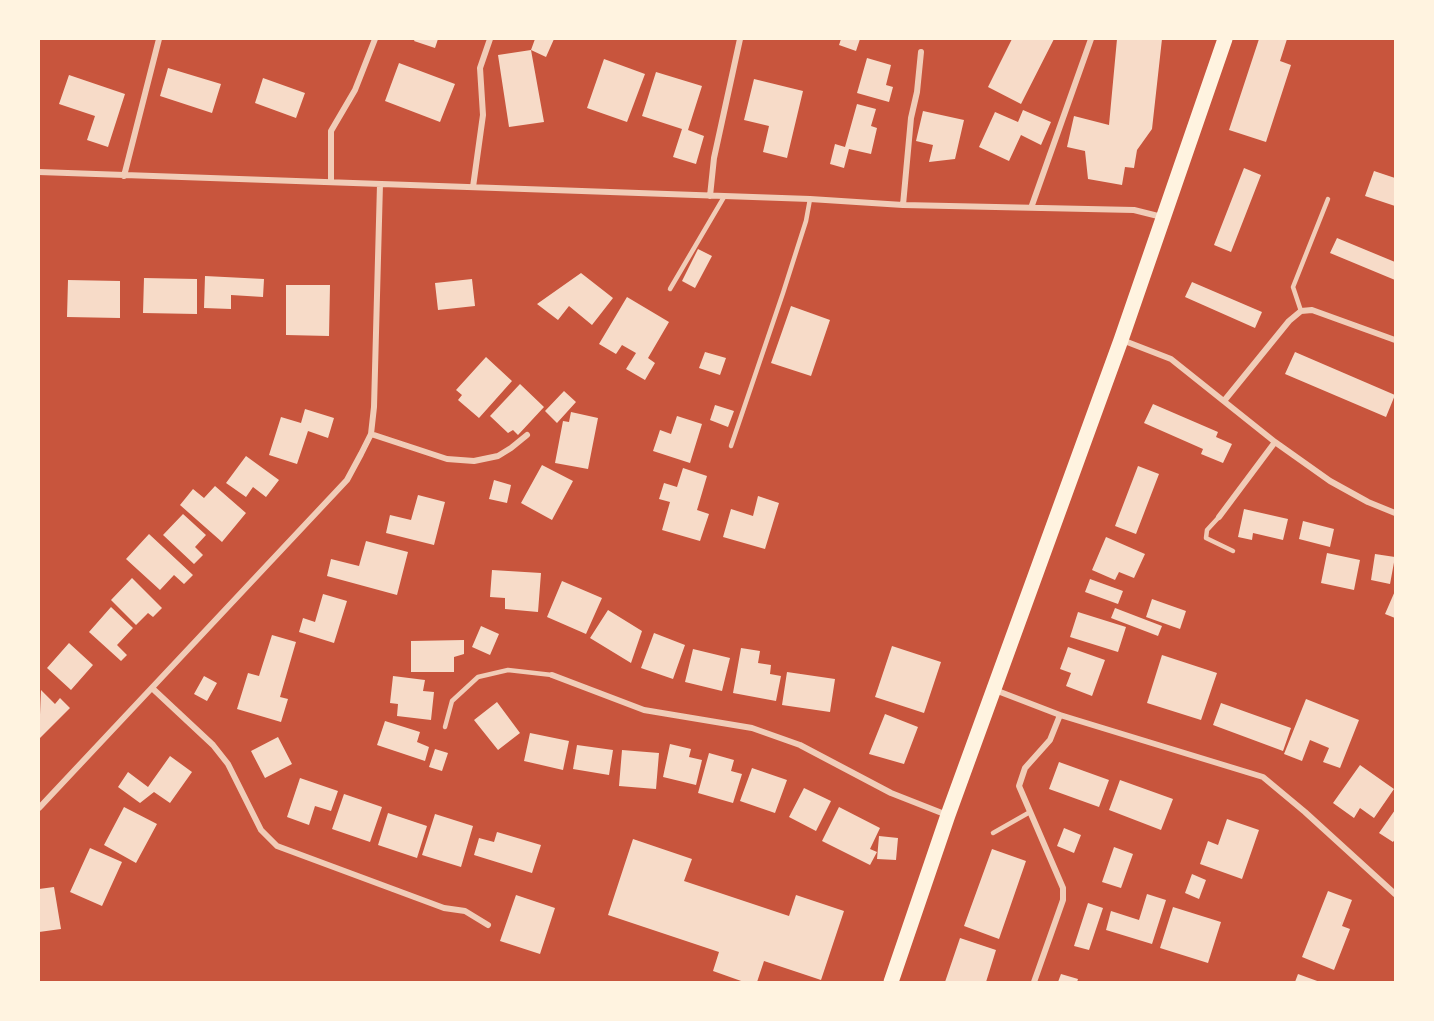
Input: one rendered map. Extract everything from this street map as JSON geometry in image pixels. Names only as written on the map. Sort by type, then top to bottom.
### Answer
[{"type":"main road","points":[[891,982],[948,815],[1121,340],[1225,39]]},
{"type":"street","points":[[124,177],[159,39]]},
{"type":"street","points":[[331,182],[331,131],[356,90],[375,39]]},
{"type":"street","points":[[473,187],[483,115],[480,68],[490,39]]},
{"type":"street","points":[[710,196],[714,158],[740,39]]},
{"type":"street","points":[[1031,208],[1091,39]]},
{"type":"street","points":[[903,205],[911,118],[917,92],[921,52]]},
{"type":"street","points":[[39,172],[124,177],[810,199],[903,205],[1134,210],[1163,218]]},
{"type":"street","points":[[39,808],[347,480],[371,434],[374,407],[380,184]]},
{"type":"street","points":[[1224,401],[1289,321],[1301,311],[1312,310],[1395,340]]},
{"type":"street","points":[[1121,340],[1170,359],[1275,442],[1330,481],[1368,502],[1395,513]]},
{"type":"street","points":[[371,434],[447,459],[474,462],[498,456],[527,435]]},
{"type":"street","points":[[1219,517],[1275,442]]},
{"type":"street","points":[[552,675],[644,710],[752,728],[790,741],[891,793],[948,815]]},
{"type":"street","points":[[152,688],[213,745],[228,764],[261,830],[277,846],[444,908],[465,911],[488,925]]},
{"type":"street","points":[[995,690],[1060,714],[1263,777],[1395,894]]},
{"type":"street","points":[[1034,982],[1063,900],[1062,888],[1019,786],[1025,768],[1050,740],[1060,714]]},
{"type":"lane","points":[[670,290],[724,197]]},
{"type":"lane","points":[[1301,311],[1293,287],[1328,198]]},
{"type":"lane","points":[[731,446],[806,222],[810,199]]},
{"type":"lane","points":[[1219,517],[1208,530],[1206,538],[1233,551]]},
{"type":"lane","points":[[445,728],[452,700],[478,677],[508,670],[552,675]]},
{"type":"lane","points":[[993,832],[1030,812]]},
{"type":"building","points":[[415,39],[438,39],[435,48],[414,41]]},
{"type":"building","points":[[535,39],[554,39],[546,57],[531,50]]},
{"type":"building","points":[[841,39],[860,39],[856,51],[839,45]]},
{"type":"building","points":[[1012,39],[1054,39],[1021,104],[988,87]]},
{"type":"building","points":[[1117,39],[1162,39],[1152,129],[1137,150],[1134,168],[1125,167],[1122,185],[1088,179],[1085,151],[1067,147],[1074,116],[1109,125]]},
{"type":"building","points":[[1259,39],[1287,39],[1280,61],[1291,65],[1266,142],[1229,130]]},
{"type":"building","points":[[531,50],[544,122],[509,127],[498,55]]},
{"type":"building","points":[[867,58],[891,65],[886,85],[893,87],[889,102],[857,93]]},
{"type":"building","points":[[604,59],[645,74],[627,122],[587,108]]},
{"type":"building","points":[[399,63],[455,84],[440,122],[385,101]]},
{"type":"building","points":[[168,68],[221,84],[212,113],[160,96]]},
{"type":"building","points":[[656,72],[702,86],[688,130],[704,136],[696,164],[673,157],[682,129],[642,116]]},
{"type":"building","points":[[69,75],[125,94],[108,147],[87,140],[95,116],[59,104]]},
{"type":"building","points":[[263,78],[305,93],[296,118],[255,103]]},
{"type":"building","points":[[754,79],[803,91],[787,158],[763,152],[769,126],[744,120]]},
{"type":"building","points":[[857,104],[876,109],[871,126],[877,128],[871,154],[849,149],[844,168],[830,164],[835,144],[845,147]]},
{"type":"building","points":[[1023,110],[1051,122],[1041,145],[1021,135],[1009,161],[979,147],[995,112],[1018,122]]},
{"type":"building","points":[[923,111],[964,120],[955,159],[929,162],[933,145],[916,141]]},
{"type":"building","points":[[1244,168],[1261,175],[1231,252],[1214,245]]},
{"type":"building","points":[[1374,171],[1395,178],[1395,206],[1365,196]]},
{"type":"building","points":[[1337,238],[1395,262],[1395,280],[1330,253]]},
{"type":"building","points":[[698,249],[712,256],[695,288],[682,281]]},
{"type":"building","points":[[581,273],[613,298],[592,325],[569,306],[558,320],[537,304]]},
{"type":"building","points":[[205,276],[264,279],[263,297],[231,295],[231,309],[204,308]]},
{"type":"building","points":[[144,278],[197,279],[197,314],[143,313]]},
{"type":"building","points":[[472,279],[475,306],[438,310],[435,283]]},
{"type":"building","points":[[68,280],[120,281],[120,318],[67,317]]},
{"type":"building","points":[[1192,282],[1262,312],[1255,328],[1185,297]]},
{"type":"building","points":[[286,285],[330,285],[329,336],[286,335]]},
{"type":"building","points":[[627,297],[669,322],[648,358],[655,363],[645,380],[626,369],[636,353],[622,345],[616,354],[599,344]]},
{"type":"building","points":[[791,306],[830,320],[811,376],[771,363]]},
{"type":"building","points":[[705,352],[726,358],[720,375],[699,368]]},
{"type":"building","points":[[1295,352],[1395,395],[1386,417],[1285,374]]},
{"type":"building","points":[[486,357],[512,381],[479,418],[458,400],[462,395],[456,390]]},
{"type":"building","points":[[520,384],[544,407],[518,435],[513,430],[508,433],[490,416]]},
{"type":"building","points":[[564,391],[576,402],[557,423],[545,411]]},
{"type":"building","points":[[1153,404],[1218,432],[1216,437],[1232,444],[1223,463],[1201,454],[1203,449],[1144,423]]},
{"type":"building","points":[[715,405],[734,411],[728,427],[710,420]]},
{"type":"building","points":[[305,409],[334,418],[328,438],[308,431],[297,464],[269,455],[281,417],[301,423]]},
{"type":"building","points":[[571,412],[598,418],[588,469],[555,463],[563,421],[569,422]]},
{"type":"building","points":[[677,416],[702,424],[690,463],[653,451],[660,430],[671,434]]},
{"type":"building","points":[[246,456],[279,480],[266,497],[253,487],[246,497],[226,483]]},
{"type":"building","points":[[542,465],[573,481],[552,520],[521,503]]},
{"type":"building","points":[[1138,466],[1159,474],[1136,534],[1115,526]]},
{"type":"building","points":[[683,468],[707,476],[697,510],[709,514],[700,541],[662,530],[670,502],[659,499],[664,483],[677,487]]},
{"type":"building","points":[[494,480],[511,485],[507,503],[489,499]]},
{"type":"building","points":[[215,486],[246,513],[222,542],[180,505],[193,489],[204,498]]},
{"type":"building","points":[[418,495],[445,502],[434,545],[386,533],[390,515],[411,520]]},
{"type":"building","points":[[758,496],[779,503],[765,549],[723,537],[731,509],[753,516]]},
{"type":"building","points":[[1244,509],[1288,519],[1283,540],[1253,533],[1252,540],[1238,537]]},
{"type":"building","points":[[183,514],[206,535],[195,547],[203,555],[194,564],[163,535]]},
{"type":"building","points":[[1303,521],[1334,529],[1330,547],[1299,539]]},
{"type":"building","points":[[149,534],[193,575],[184,584],[174,575],[160,590],[126,559]]},
{"type":"building","points":[[1106,537],[1145,554],[1134,578],[1119,572],[1115,580],[1092,570]]},
{"type":"building","points":[[366,541],[408,552],[397,595],[327,576],[331,559],[359,566]]},
{"type":"building","points":[[1327,553],[1360,560],[1354,590],[1321,583]]},
{"type":"building","points":[[1375,554],[1395,557],[1390,584],[1371,580]]},
{"type":"building","points":[[492,570],[541,573],[538,612],[505,609],[505,598],[490,597]]},
{"type":"building","points":[[132,578],[162,608],[153,617],[148,613],[136,625],[111,600]]},
{"type":"building","points":[[1090,579],[1123,591],[1118,604],[1085,592]]},
{"type":"building","points":[[562,581],[602,598],[586,634],[547,617]]},
{"type":"building","points":[[1395,591],[1395,618],[1385,614]]},
{"type":"building","points":[[323,594],[347,601],[334,643],[299,632],[303,618],[315,622]]},
{"type":"building","points":[[1152,599],[1186,611],[1180,629],[1146,617]]},
{"type":"building","points":[[111,607],[133,628],[117,645],[127,655],[121,661],[89,632]]},
{"type":"building","points":[[1115,608],[1162,626],[1158,636],[1111,618]]},
{"type":"building","points":[[608,610],[642,631],[631,663],[590,638]]},
{"type":"building","points":[[1078,612],[1126,627],[1118,652],[1070,637]]},
{"type":"building","points":[[481,626],[499,634],[490,655],[472,647]]},
{"type":"building","points":[[654,633],[685,645],[673,679],[641,668]]},
{"type":"building","points":[[272,635],[296,642],[280,697],[288,699],[281,722],[237,709],[248,673],[259,676]]},
{"type":"building","points":[[464,640],[464,654],[454,657],[454,672],[411,672],[411,641]]},
{"type":"building","points":[[69,643],[93,665],[71,690],[47,668]]},
{"type":"building","points":[[892,646],[941,662],[924,713],[875,697]]},
{"type":"building","points":[[1068,647],[1105,660],[1092,696],[1066,686],[1071,673],[1060,669]]},
{"type":"building","points":[[741,648],[760,651],[758,663],[771,665],[770,674],[781,676],[776,701],[733,693]]},
{"type":"building","points":[[693,649],[730,658],[722,691],[685,682]]},
{"type":"building","points":[[1162,655],[1217,673],[1201,720],[1147,703]]},
{"type":"building","points":[[787,672],[835,679],[830,712],[782,705]]},
{"type":"building","points":[[204,676],[217,683],[207,701],[194,694]]},
{"type":"building","points":[[393,676],[425,680],[423,691],[434,692],[431,720],[397,716],[398,704],[390,703]]},
{"type":"building","points":[[41,690],[55,704],[60,698],[70,708],[39,739]]},
{"type":"building","points":[[1306,699],[1359,720],[1340,768],[1323,762],[1329,748],[1310,740],[1302,761],[1284,754]]},
{"type":"building","points":[[497,702],[520,733],[498,750],[474,720]]},
{"type":"building","points":[[1221,703],[1291,728],[1283,751],[1213,725]]},
{"type":"building","points":[[885,714],[918,727],[904,764],[869,754]]},
{"type":"building","points":[[385,721],[420,732],[417,742],[429,747],[425,761],[377,745]]},
{"type":"building","points":[[530,733],[569,741],[563,770],[524,761]]},
{"type":"building","points":[[278,737],[292,764],[265,778],[251,751]]},
{"type":"building","points":[[670,744],[691,749],[689,757],[702,760],[696,785],[663,777]]},
{"type":"building","points":[[577,745],[613,750],[609,775],[573,769]]},
{"type":"building","points":[[435,749],[448,753],[442,771],[429,767]]},
{"type":"building","points":[[622,750],[659,753],[656,789],[619,786]]},
{"type":"building","points":[[709,753],[734,760],[731,771],[742,774],[733,803],[698,793]]},
{"type":"building","points":[[170,756],[192,772],[170,803],[154,792],[140,803],[118,787],[128,772],[148,787]]},
{"type":"building","points":[[1059,762],[1109,780],[1099,807],[1049,789]]},
{"type":"building","points":[[1360,765],[1394,789],[1374,818],[1360,808],[1354,818],[1333,803]]},
{"type":"building","points":[[752,768],[787,780],[775,813],[740,801]]},
{"type":"building","points":[[300,778],[338,791],[331,811],[315,806],[309,825],[287,817]]},
{"type":"building","points":[[1120,780],[1173,799],[1161,830],[1109,810]]},
{"type":"building","points":[[804,788],[831,801],[816,831],[789,817]]},
{"type":"building","points":[[344,794],[382,807],[370,842],[332,829]]},
{"type":"building","points":[[124,807],[157,824],[136,863],[104,845]]},
{"type":"building","points":[[839,807],[880,828],[870,849],[877,852],[870,865],[822,841]]},
{"type":"building","points":[[1395,810],[1395,839],[1393,842],[1379,833]]},
{"type":"building","points":[[388,813],[427,826],[417,858],[378,845]]},
{"type":"building","points":[[435,814],[473,826],[461,867],[422,855]]},
{"type":"building","points":[[1227,819],[1259,830],[1242,879],[1200,864],[1208,841],[1218,845]]},
{"type":"building","points":[[1064,828],[1081,835],[1074,853],[1057,846]]},
{"type":"building","points":[[497,832],[541,845],[532,873],[474,855],[479,838],[494,842]]},
{"type":"building","points":[[879,836],[898,838],[896,860],[877,859]]},
{"type":"building","points":[[633,839],[692,859],[684,881],[789,916],[796,895],[844,911],[821,980],[764,961],[757,982],[744,982],[713,971],[719,952],[608,915]]},
{"type":"building","points":[[1114,847],[1133,854],[1121,888],[1102,882]]},
{"type":"building","points":[[90,848],[122,862],[102,906],[70,892]]},
{"type":"building","points":[[992,849],[1026,861],[999,939],[964,926]]},
{"type":"building","points":[[1192,874],[1206,880],[1199,899],[1185,893]]},
{"type":"building","points":[[54,887],[61,929],[39,932],[39,889]]},
{"type":"building","points":[[1328,891],[1352,900],[1342,926],[1350,929],[1334,970],[1302,957]]},
{"type":"building","points":[[1147,894],[1166,900],[1152,944],[1106,930],[1111,911],[1139,920]]},
{"type":"building","points":[[516,895],[555,908],[540,954],[500,941]]},
{"type":"building","points":[[1088,903],[1103,908],[1089,950],[1074,946]]},
{"type":"building","points":[[1173,907],[1221,922],[1208,963],[1160,948]]},
{"type":"building","points":[[960,938],[996,950],[986,982],[945,982]]},
{"type":"building","points":[[1061,974],[1078,979],[1077,982],[1058,982]]},
{"type":"building","points":[[1298,974],[1320,982],[1295,982]]}]
